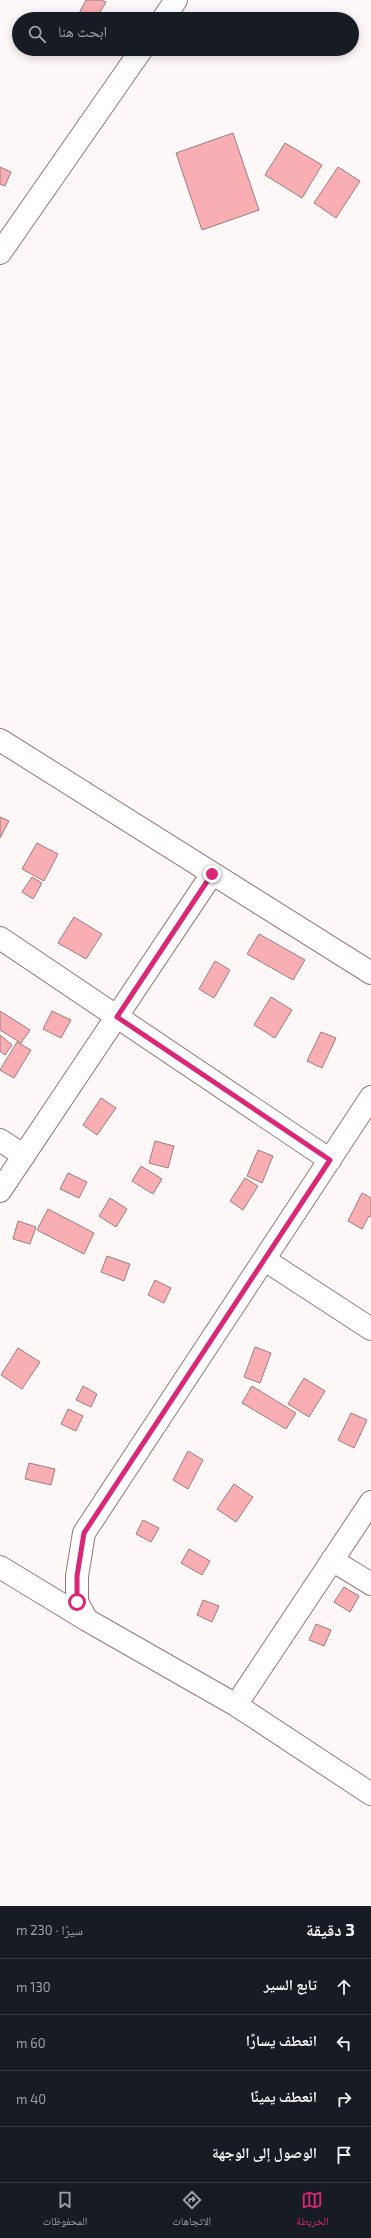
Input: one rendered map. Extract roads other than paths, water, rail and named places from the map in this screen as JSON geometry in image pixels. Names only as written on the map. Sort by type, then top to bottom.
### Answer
[{"type":"street","points":[[168,12],[176,0]]},
{"type":"street","points":[[0,253],[137,56]]},
{"type":"street","points":[[0,740],[371,973]]},
{"type":"street","points":[[0,1191],[212,874]]},
{"type":"street","points":[[0,938],[330,1160]]},
{"type":"street","points":[[86,1620],[77,1602],[77,1576],[84,1533],[371,1097]]},
{"type":"street","points":[[0,1140],[24,1156]]},
{"type":"street","points":[[265,1260],[371,1329]]},
{"type":"street","points":[[236,1705],[371,1502]]},
{"type":"street","points":[[332,1560],[371,1584]]},
{"type":"street","points":[[0,1566],[86,1620],[236,1705],[371,1794]]}]
